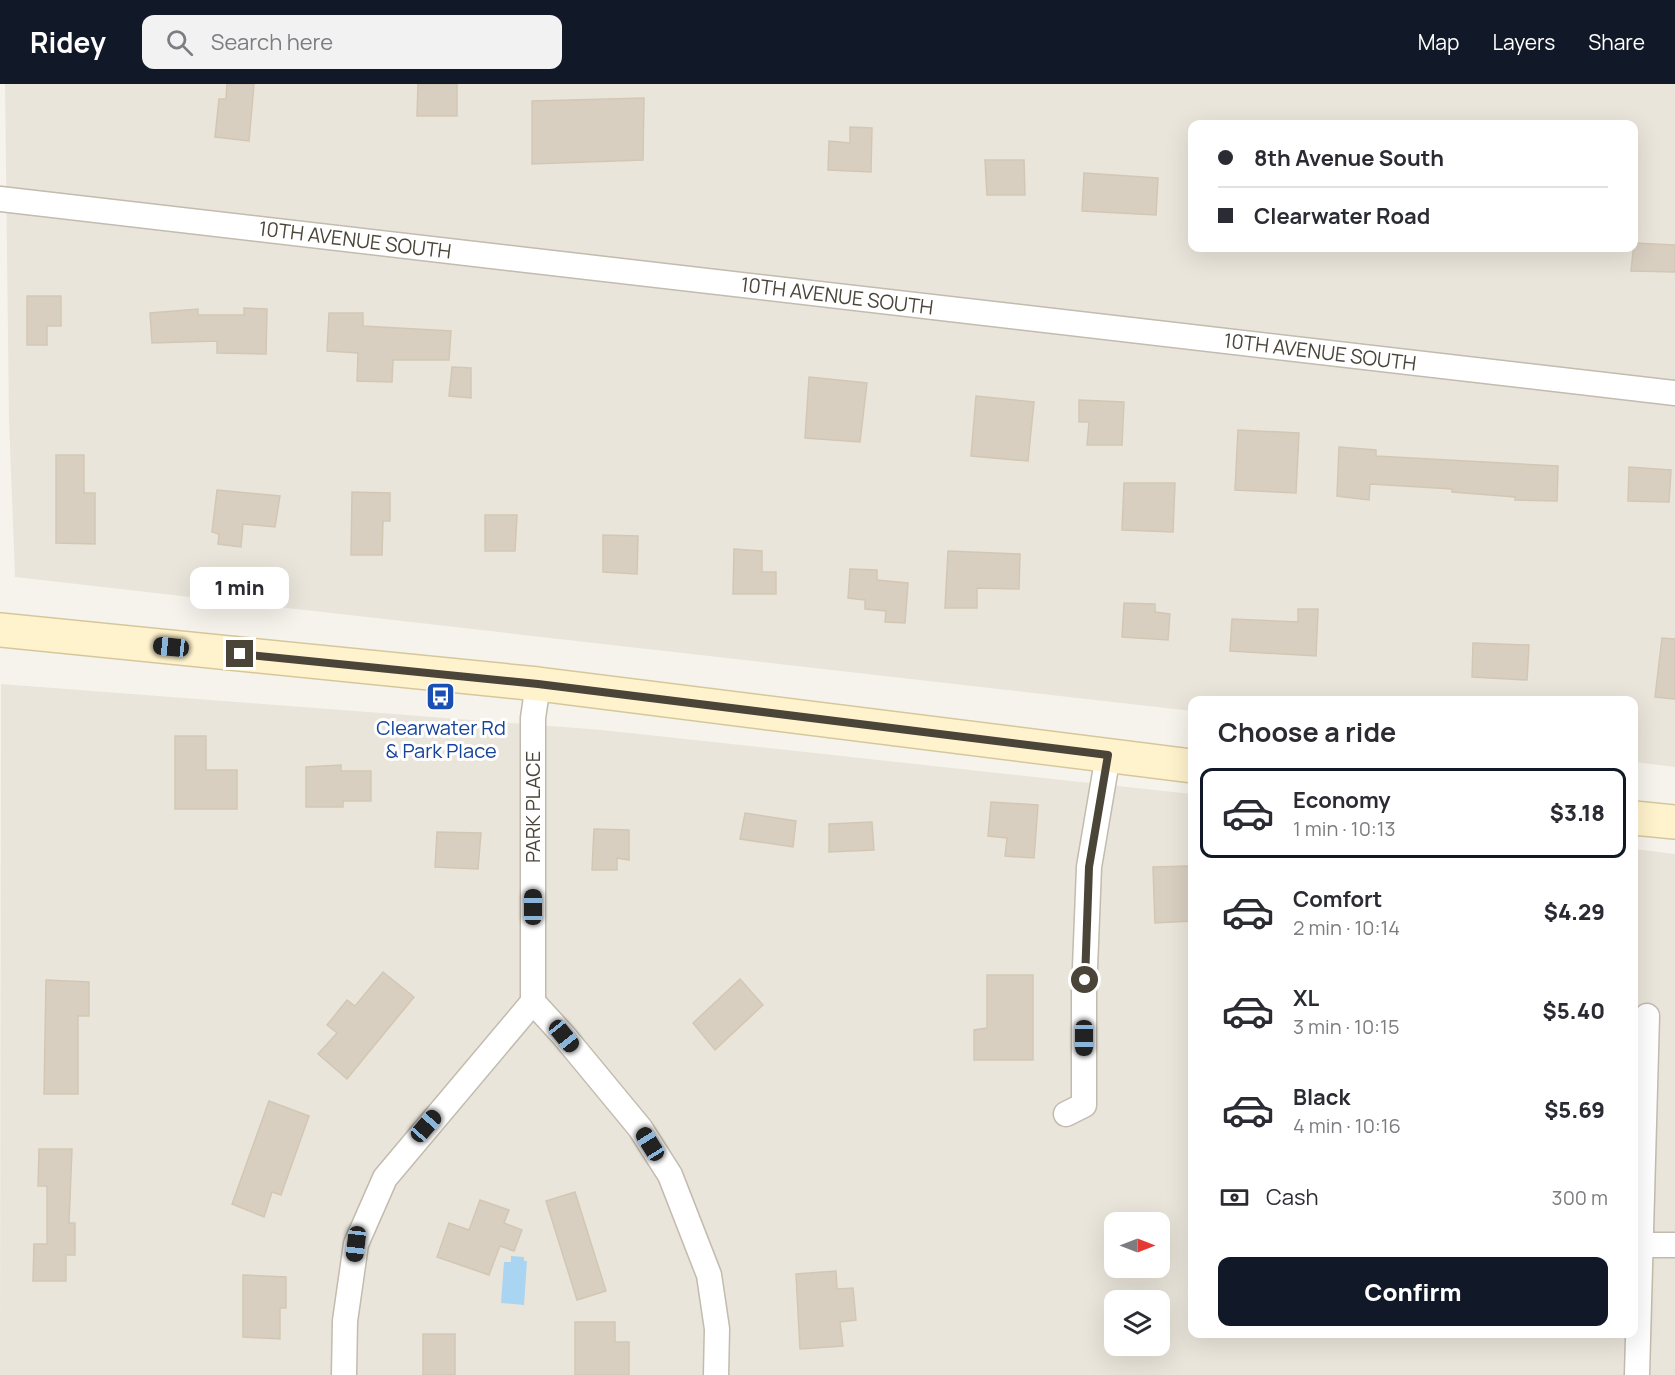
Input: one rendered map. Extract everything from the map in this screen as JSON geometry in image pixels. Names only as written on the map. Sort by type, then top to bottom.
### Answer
[{"type":"street","name":"10TH AVENUE SOUTH","points":[[0,199],[1675,393]]},
{"type":"street","points":[[0,630],[538,684],[1188,765]]},
{"type":"street","name":"PARK PLACE","points":[[533,1002],[533,718],[538,684]]},
{"type":"street","points":[[1066,1114],[1084,1105],[1084,993],[1089,867],[1108,755]]},
{"type":"street","points":[[1638,818],[1675,822]]},
{"type":"street","points":[[344,1375],[345,1322],[356,1244],[385,1178],[533,1002],[640,1128],[670,1175],[709,1275],[717,1329],[716,1375]]},
{"type":"street","points":[[1638,1332],[1647,1016]]},
{"type":"street","points":[[1640,1245],[1675,1245]]},
{"type":"street","points":[[1637,1375],[1638,1338]]},
{"type":"shaded area","points":[[5,84],[1675,84],[1675,767],[1638,762],[1638,696],[1188,696],[1188,711],[15,577],[9,420]]},
{"type":"shaded area","points":[[1,684],[602,730],[1188,794],[1188,1338],[1638,1338],[1638,849],[1675,854],[1675,1375],[0,1375]]},
{"type":"water","points":[[511,1256],[524,1257],[524,1261],[527,1261],[524,1305],[501,1303],[504,1262],[511,1262]]},
{"type":"building","points":[[227,84],[254,84],[249,141],[215,137],[219,99],[226,99]]},
{"type":"building","points":[[418,84],[457,84],[457,116],[417,116]]},
{"type":"building","points":[[644,98],[643,160],[532,164],[532,101]]},
{"type":"building","points":[[850,127],[872,128],[871,172],[828,170],[829,141],[850,143]]},
{"type":"building","points":[[985,160],[1024,160],[1025,195],[987,195]]},
{"type":"building","points":[[1084,173],[1158,178],[1156,215],[1082,211]]},
{"type":"building","points":[[1638,243],[1675,245],[1675,272],[1631,271],[1633,252],[1638,252]]},
{"type":"building","points":[[27,296],[61,296],[61,326],[47,326],[47,345],[27,345]]},
{"type":"building","points":[[244,308],[267,309],[266,354],[217,353],[217,341],[152,343],[150,313],[198,309],[198,315],[244,315]]},
{"type":"building","points":[[329,313],[363,313],[363,326],[451,331],[449,360],[393,360],[392,382],[357,381],[358,353],[327,351]]},
{"type":"building","points":[[452,367],[471,368],[471,398],[449,396]]},
{"type":"building","points":[[809,377],[867,383],[860,442],[805,438]]},
{"type":"building","points":[[976,396],[1034,402],[1028,461],[971,456]]},
{"type":"building","points":[[1079,400],[1124,402],[1122,445],[1087,445],[1089,422],[1079,422]]},
{"type":"building","points":[[1238,430],[1299,433],[1296,493],[1235,490]]},
{"type":"building","points":[[1339,447],[1376,450],[1376,456],[1558,466],[1557,501],[1515,500],[1515,497],[1452,492],[1452,489],[1370,484],[1369,500],[1337,496]]},
{"type":"building","points":[[56,455],[84,455],[84,493],[95,493],[95,544],[56,543]]},
{"type":"building","points":[[1629,467],[1671,470],[1669,502],[1628,501]]},
{"type":"building","points":[[1124,483],[1175,483],[1173,532],[1122,530]]},
{"type":"building","points":[[217,490],[280,496],[275,527],[243,524],[241,547],[218,544],[219,534],[212,532]]},
{"type":"building","points":[[352,492],[390,493],[390,521],[383,521],[382,555],[351,555]]},
{"type":"building","points":[[485,515],[517,515],[515,551],[485,551]]},
{"type":"building","points":[[603,535],[638,536],[637,574],[603,572]]},
{"type":"building","points":[[734,549],[762,551],[762,572],[776,572],[776,594],[733,594]]},
{"type":"building","points":[[948,551],[1020,554],[1019,589],[977,588],[977,608],[945,608]]},
{"type":"building","points":[[850,569],[877,570],[877,580],[908,583],[905,623],[885,622],[886,611],[865,609],[865,600],[848,598]]},
{"type":"building","points":[[1124,603],[1155,604],[1155,612],[1170,614],[1168,640],[1122,637]]},
{"type":"building","points":[[1298,609],[1318,609],[1316,656],[1230,651],[1232,619],[1298,622]]},
{"type":"building","points":[[1662,638],[1675,639],[1675,699],[1655,697]]},
{"type":"building","points":[[1473,643],[1529,645],[1527,680],[1472,677]]},
{"type":"building","points":[[175,736],[206,736],[206,770],[237,770],[237,809],[175,809]]},
{"type":"building","points":[[341,765],[341,771],[371,771],[371,801],[343,801],[343,807],[306,807],[306,767]]},
{"type":"building","points":[[991,802],[1038,805],[1034,858],[1005,856],[1007,838],[988,836]]},
{"type":"building","points":[[745,813],[796,821],[793,847],[740,839]]},
{"type":"building","points":[[872,822],[874,850],[829,852],[829,824]]},
{"type":"building","points":[[594,829],[629,830],[629,860],[617,858],[617,870],[592,870]]},
{"type":"building","points":[[437,832],[481,833],[478,869],[435,867]]},
{"type":"building","points":[[1188,866],[1188,921],[1155,923],[1153,867]]},
{"type":"building","points":[[383,972],[414,997],[347,1079],[318,1054],[337,1033],[327,1025],[347,1000],[355,1006]]},
{"type":"building","points":[[987,975],[1033,975],[1033,1060],[974,1060],[974,1030],[987,1028]]},
{"type":"building","points":[[740,979],[763,1005],[715,1050],[693,1023]]},
{"type":"building","points":[[46,980],[89,982],[89,1016],[78,1016],[78,1094],[44,1094]]},
{"type":"building","points":[[269,1101],[309,1116],[281,1195],[272,1192],[264,1217],[232,1204]]},
{"type":"building","points":[[39,1149],[72,1149],[69,1223],[75,1223],[75,1255],[66,1255],[66,1281],[33,1281],[34,1244],[47,1244],[47,1186],[38,1186]]},
{"type":"building","points":[[575,1192],[606,1291],[577,1300],[546,1201]]},
{"type":"building","points":[[480,1200],[509,1210],[504,1223],[522,1230],[514,1251],[500,1246],[489,1275],[437,1257],[449,1223],[469,1230]]},
{"type":"building","points":[[836,1271],[837,1289],[853,1288],[856,1320],[840,1322],[843,1346],[800,1349],[796,1274]]},
{"type":"building","points":[[243,1275],[286,1277],[286,1308],[280,1308],[280,1339],[243,1337]]},
{"type":"building","points":[[575,1322],[615,1322],[615,1342],[629,1342],[629,1375],[575,1375]]},
{"type":"building","points":[[423,1334],[455,1334],[455,1375],[423,1375]]},
{"type":"place","name":"Clearwater Rd & Park Place","points":[[441,697]]},
{"type":"route","points":[[240,654],[538,684],[1108,755],[1089,867],[1085,980]]}]
